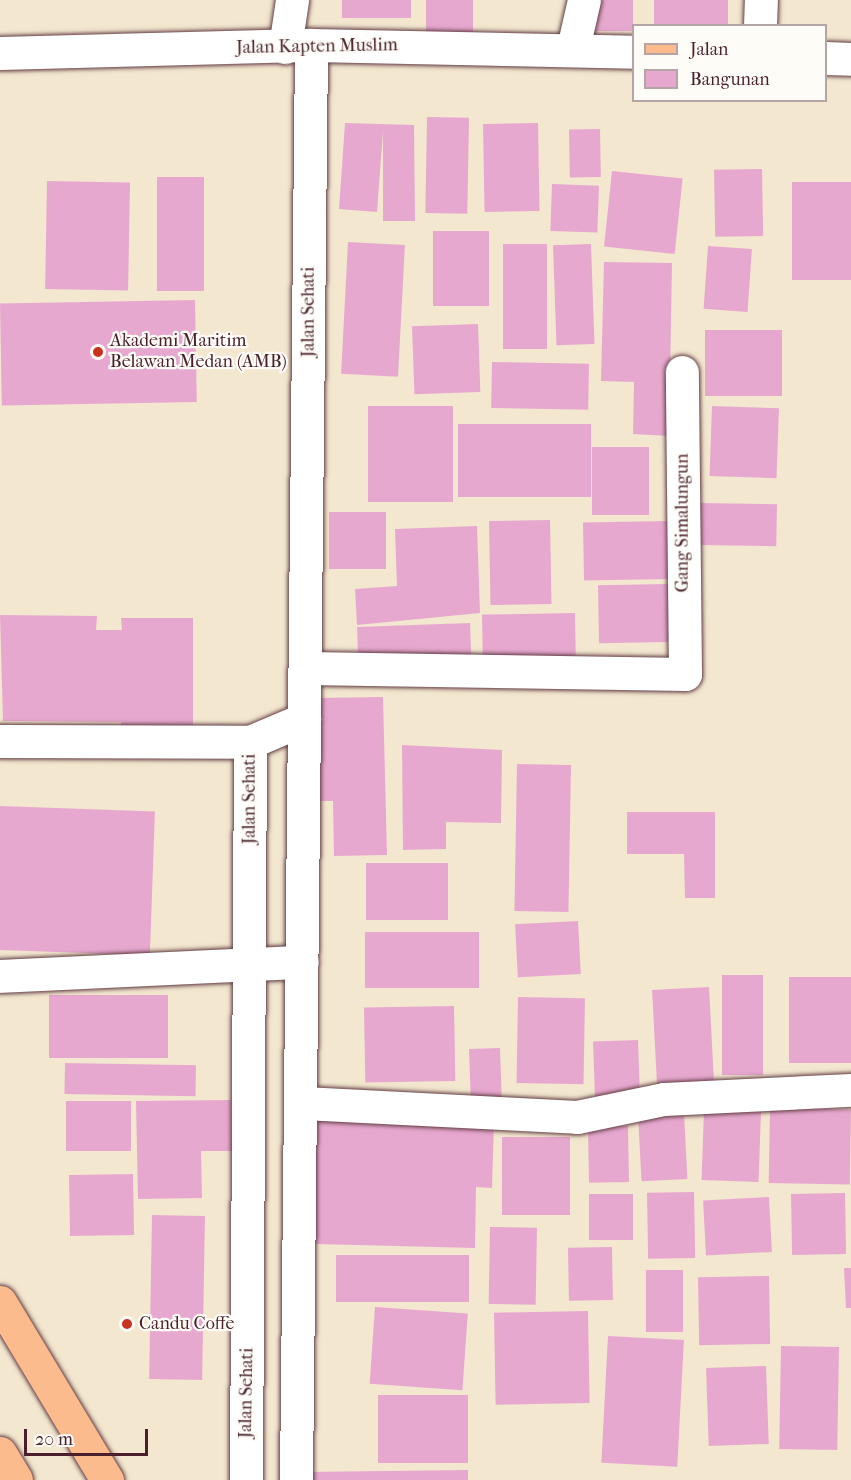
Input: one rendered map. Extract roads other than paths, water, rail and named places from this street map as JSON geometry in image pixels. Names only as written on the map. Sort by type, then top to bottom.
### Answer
[{"type":"main road","points":[[0,1302],[107,1480]]},
{"type":"main road","points":[[0,1453],[16,1480]]},
{"type":"street","name":"Jalan Sehati","points":[[246,1480],[250,742],[304,719],[307,668],[298,46],[292,0]]},
{"type":"street","points":[[573,48],[584,0]]},
{"type":"street","points":[[760,24],[761,0]]},
{"type":"street","name":"Jalan Kapten Muslim","points":[[0,53],[298,46],[573,48],[632,52]]},
{"type":"street","points":[[827,58],[851,58]]},
{"type":"street","name":"Gang Simalungun","points":[[307,668],[684,674],[682,372]]},
{"type":"street","points":[[296,1480],[303,1103],[304,719]]},
{"type":"street","points":[[0,741],[250,742]]},
{"type":"street","points":[[0,976],[250,962],[302,962]]},
{"type":"street","points":[[303,1103],[578,1117],[664,1098],[851,1090]]},
{"type":"street","points":[[249,1244],[301,1244]]},
{"type":"place","name":"Akademi Maritim Belawan Medan (AMB)","points":[[98,352]]},
{"type":"place","name":"Candu Coffe","points":[[127,1324]]}]
